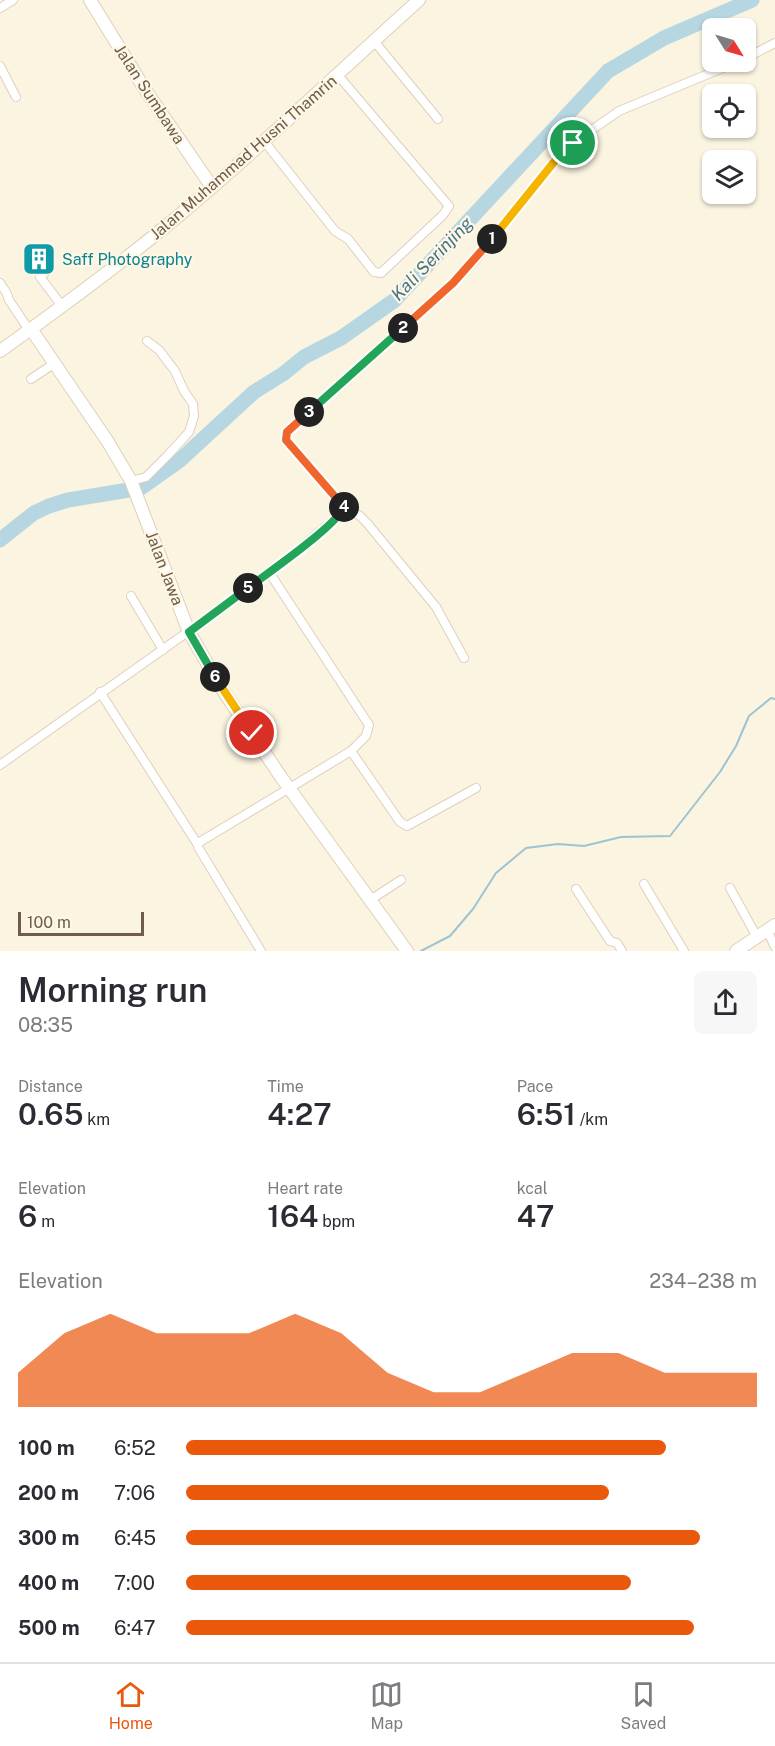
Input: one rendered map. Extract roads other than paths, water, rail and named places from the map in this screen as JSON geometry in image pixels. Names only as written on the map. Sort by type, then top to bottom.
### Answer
[{"type":"street","points":[[0,8],[13,0]]},
{"type":"street","name":"Jalan Sumbawa","points":[[90,0],[146,91],[212,187]]},
{"type":"street","name":"Jalan Muhammad Husni Thamrin","points":[[0,351],[121,262],[212,187],[419,0]]},
{"type":"street","points":[[374,41],[438,119]]},
{"type":"street","points":[[756,52],[775,43]]},
{"type":"street","points":[[0,66],[16,97]]},
{"type":"street","points":[[464,658],[436,607],[367,523],[344,507],[286,440],[287,432],[453,283],[478,256],[554,162],[573,143],[619,111],[713,72]]},
{"type":"street","points":[[264,141],[335,231],[348,239],[374,272],[381,273],[396,260],[443,215],[448,206],[337,74]]},
{"type":"street","points":[[47,271],[40,277],[62,306]]},
{"type":"street","points":[[0,283],[30,329]]},
{"type":"street","name":"Jalan Jawa","points":[[30,329],[108,442],[132,483],[189,632],[222,689],[288,788],[407,951]]},
{"type":"street","points":[[132,483],[146,477],[168,455],[189,432],[194,416],[193,404],[184,391],[176,371],[159,350],[147,341]]},
{"type":"street","points":[[31,379],[55,363]]},
{"type":"street","points":[[0,765],[189,632],[269,572],[325,528],[344,507]]},
{"type":"street","points":[[198,845],[202,840],[351,751],[366,736],[369,728],[367,721],[269,572]]},
{"type":"street","points":[[131,596],[163,650]]},
{"type":"street","points":[[100,693],[198,845],[261,951]]},
{"type":"street","points":[[351,751],[400,822],[407,825],[476,788]]},
{"type":"street","points":[[370,900],[401,880]]},
{"type":"street","points":[[644,884],[684,951]]},
{"type":"street","points":[[730,888],[766,931],[775,947]]},
{"type":"street","points":[[576,889],[610,941],[617,943],[622,951]]},
{"type":"street","points":[[736,951],[766,931]]},
{"type":"waterway","name":"Kali Serinjing","points":[[0,540],[34,513],[49,506],[68,500],[141,488],[179,461],[254,392],[283,374],[304,357],[341,338],[395,300],[608,71],[664,38],[752,0]]},
{"type":"waterway","points":[[421,951],[450,936],[473,909],[496,873],[526,848],[558,844],[584,846],[621,837],[670,836],[720,772],[736,746],[749,716],[771,698],[775,699]]},
{"type":"place","name":"Saff Photography","points":[[39,259]]}]
